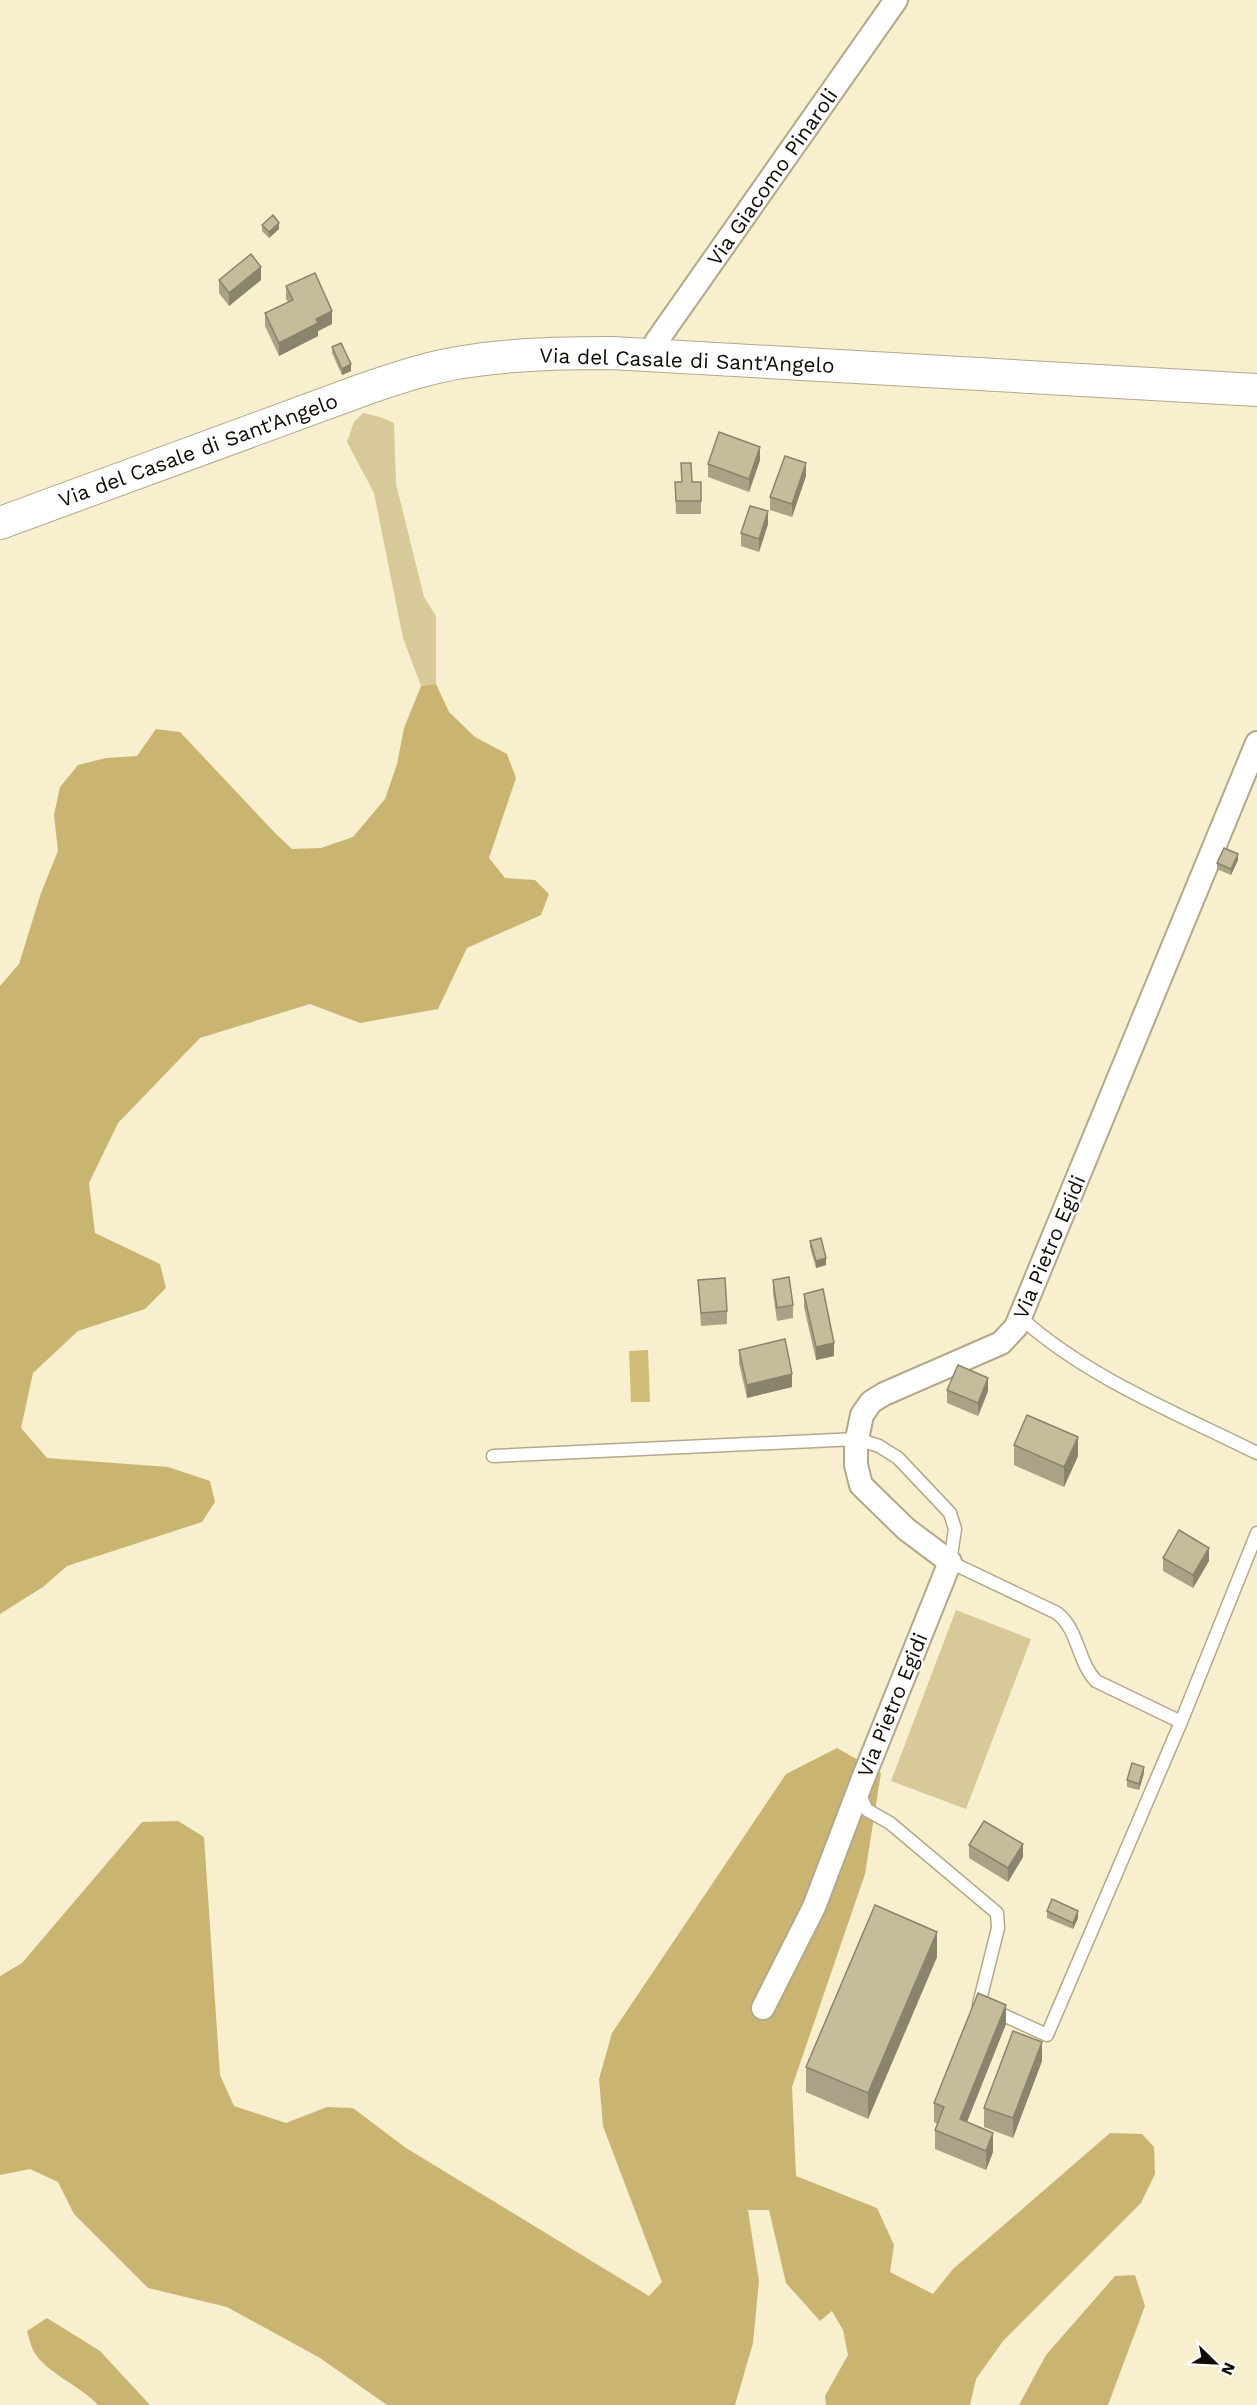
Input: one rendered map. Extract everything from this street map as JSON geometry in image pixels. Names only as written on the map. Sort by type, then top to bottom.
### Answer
[{"type":"main road","name":"Via del Casale di Sant'Angelo","points":[[0,523],[409,375],[462,362],[535,354],[612,353],[1257,390]]},
{"type":"street","name":"Via Giacomo Pinaroli","points":[[655,356],[656,342],[896,0]]},
{"type":"street","name":"Via Pietro Egidi","points":[[763,2008],[814,1907],[858,1791],[951,1562],[906,1529],[861,1485],[856,1466],[857,1439],[862,1415],[877,1397],[1001,1343],[1010,1335],[1021,1318],[1257,742]]},
{"type":"lane","points":[[1021,1318],[1048,1342],[1098,1373],[1257,1454]]},
{"type":"lane","points":[[493,1456],[857,1439],[879,1446],[897,1458],[950,1513],[955,1529],[951,1562],[1057,1613],[1066,1621],[1075,1638],[1086,1671],[1096,1681],[1181,1722]]},
{"type":"lane","points":[[858,1791],[867,1810],[890,1823],[997,1913],[998,1928],[979,2004],[1047,2035],[1181,1722],[1257,1533]]},
{"type":"shaded area","points":[[363,413],[394,423],[396,484],[424,597],[436,616],[436,684],[421,686],[403,638],[374,493],[347,442],[354,422]]},
{"type":"shaded area","points":[[436,684],[449,712],[475,737],[507,754],[516,778],[489,858],[505,878],[535,880],[549,894],[541,915],[467,948],[438,1009],[360,1023],[310,1004],[200,1038],[118,1123],[89,1183],[95,1233],[160,1264],[166,1288],[145,1309],[78,1331],[33,1373],[21,1428],[47,1458],[168,1467],[210,1481],[215,1502],[202,1522],[67,1566],[43,1587],[0,1614],[0,986],[19,964],[41,893],[58,851],[54,815],[60,787],[78,765],[106,758],[137,756],[156,729],[180,732],[292,849],[321,848],[353,837],[385,799],[397,764],[404,728],[421,686]]},
{"type":"shaded area","points":[[648,1350],[650,1402],[631,1402],[629,1351]]},
{"type":"shaded area","points":[[956,1610],[1031,1639],[966,1809],[891,1781]]},
{"type":"shaded area","points":[[837,1748],[881,1773],[865,1874],[792,2087],[796,2176],[877,2208],[894,2245],[890,2272],[933,2294],[953,2269],[1110,2133],[1142,2134],[1154,2147],[1155,2174],[1141,2203],[1003,2341],[976,2379],[970,2405],[826,2405],[825,2396],[848,2355],[843,2330],[832,2311],[820,2321],[786,2283],[769,2210],[748,2210],[759,2281],[753,2343],[735,2405],[387,2405],[320,2358],[227,2307],[148,2288],[74,2214],[58,2182],[30,2169],[0,2175],[0,1976],[22,1963],[142,1822],[178,1821],[204,1837],[220,2075],[234,2106],[286,2123],[327,2107],[353,2108],[406,2148],[649,2296],[662,2282],[603,2126],[599,2079],[612,2033],[786,1774]]},
{"type":"shaded area","points":[[1135,2275],[1145,2306],[1108,2405],[1019,2405],[1046,2355],[1115,2276]]},
{"type":"shaded area","points":[[47,2318],[100,2351],[150,2405],[98,2405],[45,2365],[33,2350],[27,2331]]},
{"type":"building","points":[[273,215],[279,223],[269,232],[262,225]]},
{"type":"building","points":[[251,254],[261,267],[229,293],[219,280]]},
{"type":"building","points":[[315,273],[332,311],[316,319],[318,323],[279,343],[265,313],[293,300],[286,286]]},
{"type":"building","points":[[341,343],[351,364],[342,369],[332,347]]},
{"type":"building","points":[[719,432],[760,447],[749,479],[708,464]]},
{"type":"building","points":[[785,456],[806,463],[792,504],[770,497]]},
{"type":"building","points":[[681,463],[691,463],[692,482],[701,482],[701,501],[676,501],[675,482],[682,482]]},
{"type":"building","points":[[750,506],[768,511],[759,539],[741,533]]},
{"type":"building","points":[[1224,848],[1238,854],[1231,869],[1217,863]]},
{"type":"building","points":[[821,1238],[826,1258],[816,1261],[810,1241]]},
{"type":"building","points":[[789,1277],[793,1305],[777,1308],[773,1280]]},
{"type":"building","points":[[725,1278],[727,1311],[701,1313],[698,1280]]},
{"type":"building","points":[[823,1289],[834,1343],[816,1347],[804,1294]]},
{"type":"building","points":[[785,1339],[792,1374],[747,1385],[739,1350]]},
{"type":"building","points":[[958,1365],[988,1378],[978,1403],[947,1390]]},
{"type":"building","points":[[1027,1415],[1078,1437],[1064,1467],[1014,1445]]},
{"type":"building","points":[[1179,1530],[1209,1548],[1193,1575],[1163,1558]]},
{"type":"building","points":[[1132,1763],[1144,1767],[1139,1784],[1127,1780]]},
{"type":"building","points":[[984,1821],[1023,1844],[1008,1868],[969,1845]]},
{"type":"building","points":[[1052,1899],[1078,1911],[1073,1923],[1047,1911]]},
{"type":"building","points":[[875,1905],[937,1932],[868,2093],[806,2067]]},
{"type":"building","points":[[978,1993],[1006,2005],[960,2119],[993,2133],[986,2151],[935,2130],[944,2107],[934,2103]]},
{"type":"building","points":[[1013,2031],[1042,2042],[1013,2118],[984,2108]]}]
